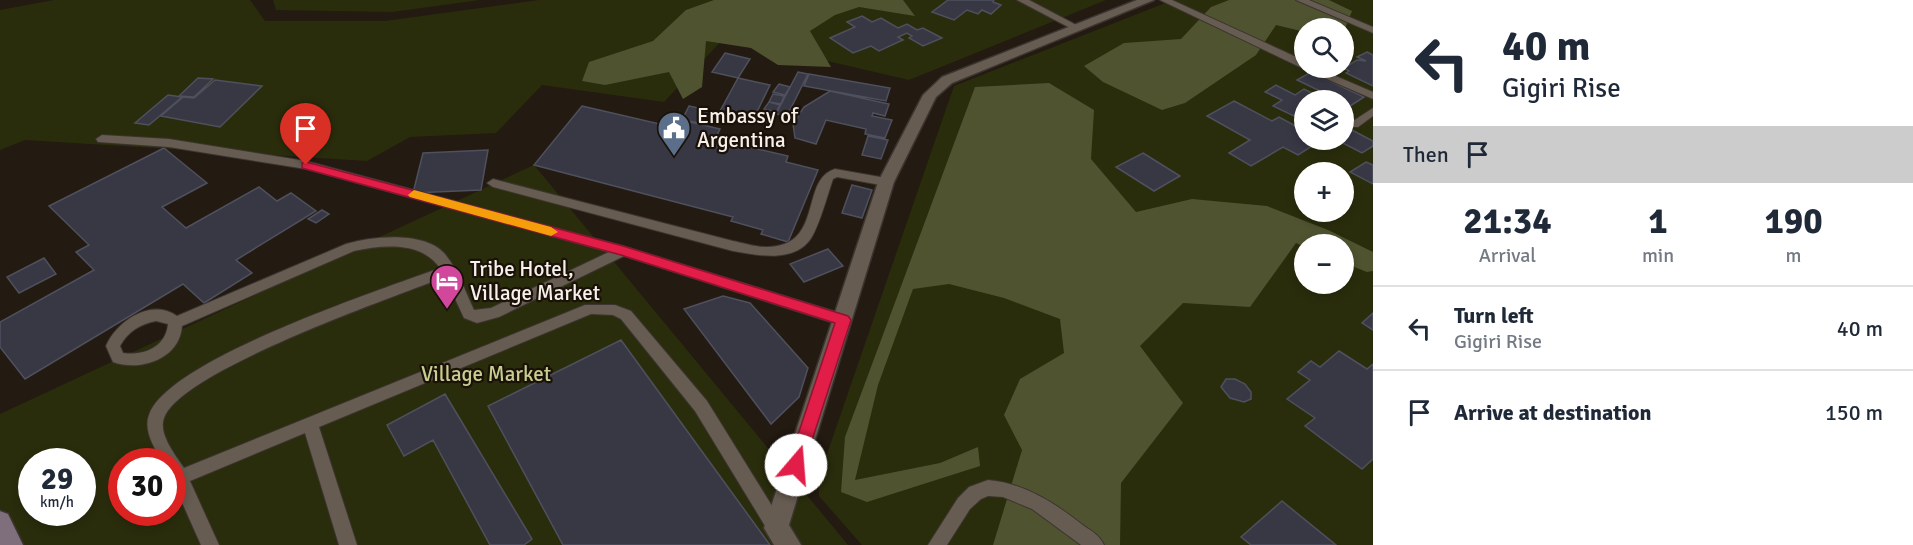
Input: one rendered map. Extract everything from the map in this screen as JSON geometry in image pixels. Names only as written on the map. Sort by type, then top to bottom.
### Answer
[{"type":"main road","points":[[0,522],[11,545]]},
{"type":"street","points":[[789,545],[776,528],[886,182],[930,95],[947,80],[1148,0]]},
{"type":"lane","points":[[1022,0],[1077,28]]},
{"type":"lane","points":[[1165,0],[1294,60]]},
{"type":"lane","points":[[1301,0],[1373,30]]},
{"type":"lane","points":[[1332,78],[1373,96]]},
{"type":"lane","points":[[1354,125],[1373,111]]},
{"type":"lane","points":[[102,139],[169,143],[306,165],[623,251],[843,320]]},
{"type":"lane","points":[[493,183],[733,246],[766,252],[794,247],[805,238],[828,177],[835,173],[886,182]]},
{"type":"lane","points":[[175,323],[340,251],[376,241],[404,243],[434,252],[449,270],[469,314],[477,317],[494,313],[623,251]]},
{"type":"lane","points":[[164,448],[155,433],[156,414],[173,394],[194,377],[248,349],[449,270]]},
{"type":"lane","points":[[186,464],[310,424],[590,309],[615,310],[626,315],[701,406],[776,528]]},
{"type":"lane","points":[[310,424],[348,545]]},
{"type":"lane","points":[[938,545],[960,509],[975,492],[992,487],[1018,494],[1056,515],[1095,545]]},
{"type":"lane","points":[[186,492],[210,545]]},
{"type":"green space","points":[[54,0],[250,0],[265,21],[385,21],[539,0],[1106,0],[909,80],[725,37],[664,102],[542,85],[496,133],[410,137],[367,161],[25,140],[0,150],[0,10]]},
{"type":"green space","points":[[273,0],[480,0],[392,12],[276,10]]},
{"type":"green space","points":[[714,0],[903,0],[915,16],[859,7],[835,15],[810,31],[831,67],[778,65],[751,48],[706,41],[702,87],[683,99],[669,72],[605,85],[582,81],[589,62],[653,41],[686,10]]},
{"type":"green space","points":[[1173,0],[1373,0],[1373,545],[862,545],[819,496],[818,480],[954,86]]},
{"type":"green space","points":[[1229,0],[1329,0],[1352,11],[1349,18],[1294,18],[1294,29],[1276,25],[1256,55],[1185,103],[1162,110],[1103,82],[1084,66],[1124,43],[1181,39],[1211,7]]},
{"type":"green space","points":[[1049,83],[1094,110],[1091,159],[1136,212],[1192,199],[1267,206],[1294,217],[1294,222],[1308,222],[1336,234],[1294,234],[1294,246],[1250,307],[1183,303],[1140,346],[1183,403],[1121,483],[1120,545],[993,545],[1022,450],[1004,415],[1020,379],[1064,353],[1060,319],[1004,298],[949,284],[913,289],[878,385],[855,480],[940,463],[978,447],[980,466],[867,502],[841,492],[845,437],[975,87]]},
{"type":"green space","name":"Village Market","points":[[534,165],[848,545],[6,545],[0,537],[0,414]]},
{"type":"green space","points":[[1354,243],[1373,252],[1373,271],[1367,272],[1354,267]]},
{"type":"building","points":[[948,0],[994,0],[993,2],[1001,5],[991,14],[982,10],[978,14],[967,10],[954,20],[932,12]]},
{"type":"building","points":[[862,16],[872,22],[881,18],[898,28],[907,24],[917,30],[923,28],[942,38],[923,46],[909,38],[912,36],[907,33],[898,37],[903,40],[879,51],[871,46],[853,53],[830,38],[855,27],[847,22]]},
{"type":"building","points":[[1367,52],[1373,55],[1373,86],[1354,77],[1354,62],[1366,61],[1357,57]]},
{"type":"building","points":[[725,53],[750,59],[738,78],[712,72]]},
{"type":"building","points":[[798,72],[808,74],[787,116],[776,114]]},
{"type":"building","points":[[809,74],[890,88],[886,101],[804,86]]},
{"type":"building","points":[[198,78],[213,79],[194,97],[179,96]]},
{"type":"building","points":[[738,78],[770,85],[753,120],[719,113]]},
{"type":"building","points":[[1324,78],[1349,90],[1318,90],[1297,80]]},
{"type":"building","points":[[215,80],[262,86],[220,127],[161,116],[183,97],[194,98]]},
{"type":"building","points":[[779,84],[790,87],[785,95],[773,92]]},
{"type":"building","points":[[1276,85],[1294,94],[1294,116],[1273,106],[1282,100],[1265,92]]},
{"type":"building","points":[[830,91],[889,104],[885,116],[873,113],[872,116],[892,120],[885,138],[865,134],[866,129],[826,120],[816,144],[795,138],[793,124],[804,107]]},
{"type":"building","points":[[1354,92],[1364,97],[1354,104]]},
{"type":"building","points":[[773,94],[784,96],[781,104],[769,102]]},
{"type":"building","points":[[168,95],[182,97],[149,125],[135,123]]},
{"type":"building","points":[[1234,101],[1272,121],[1279,117],[1294,125],[1294,150],[1306,150],[1298,155],[1283,147],[1251,166],[1229,153],[1250,140],[1207,116]]},
{"type":"building","points":[[769,102],[780,105],[776,112],[764,109]]},
{"type":"building","points":[[582,106],[668,126],[673,118],[720,129],[715,139],[788,156],[786,162],[818,170],[788,242],[761,234],[763,230],[731,221],[733,217],[534,165]]},
{"type":"building","points":[[689,106],[708,110],[701,123],[682,120]]},
{"type":"building","points":[[763,111],[774,114],[769,123],[757,120]]},
{"type":"building","points":[[1354,131],[1373,141],[1373,146],[1362,153],[1354,149]]},
{"type":"building","points":[[868,136],[888,140],[881,159],[862,155]]},
{"type":"building","points":[[164,148],[207,183],[162,207],[186,228],[259,187],[277,201],[291,193],[316,211],[236,260],[252,273],[204,303],[183,284],[25,379],[0,347],[0,322],[94,270],[76,252],[89,245],[49,206]]},
{"type":"building","points":[[488,150],[481,190],[413,193],[423,153]]},
{"type":"building","points":[[1143,153],[1180,176],[1154,191],[1116,167]]},
{"type":"building","points":[[1366,162],[1373,165],[1373,184],[1354,174],[1354,170]]},
{"type":"building","points":[[852,185],[872,190],[862,218],[842,213]]},
{"type":"building","points":[[322,210],[329,214],[316,223],[308,219]]},
{"type":"building","points":[[828,249],[843,266],[804,282],[790,264]]},
{"type":"building","points":[[44,258],[56,274],[19,293],[7,277]]},
{"type":"building","points":[[723,296],[750,303],[808,368],[799,397],[771,424],[684,309]]},
{"type":"building","points":[[1373,313],[1373,330],[1362,323]]},
{"type":"building","name":"Village Market","points":[[621,340],[770,545],[563,545],[488,406]]},
{"type":"building","points":[[1339,351],[1367,369],[1373,364],[1373,459],[1362,469],[1305,426],[1315,418],[1287,399],[1310,380],[1298,372],[1311,361],[1320,367]]},
{"type":"building","points":[[1226,379],[1235,379],[1245,384],[1251,392],[1251,399],[1244,402],[1230,398],[1221,387]]},
{"type":"building","points":[[445,394],[532,539],[524,545],[490,545],[433,440],[404,456],[387,425]]},
{"type":"building","points":[[1282,501],[1336,545],[1251,545],[1241,537]]},
{"type":"slow traffic","points":[[414,195],[551,232]]},
{"type":"place","name":"Embassy of Argentina","points":[[674,157]]},
{"type":"place","name":"Tribe Hotel, Village Market","points":[[447,310]]},
{"type":"route","points":[[306,165],[623,251],[843,320],[796,465]]}]
